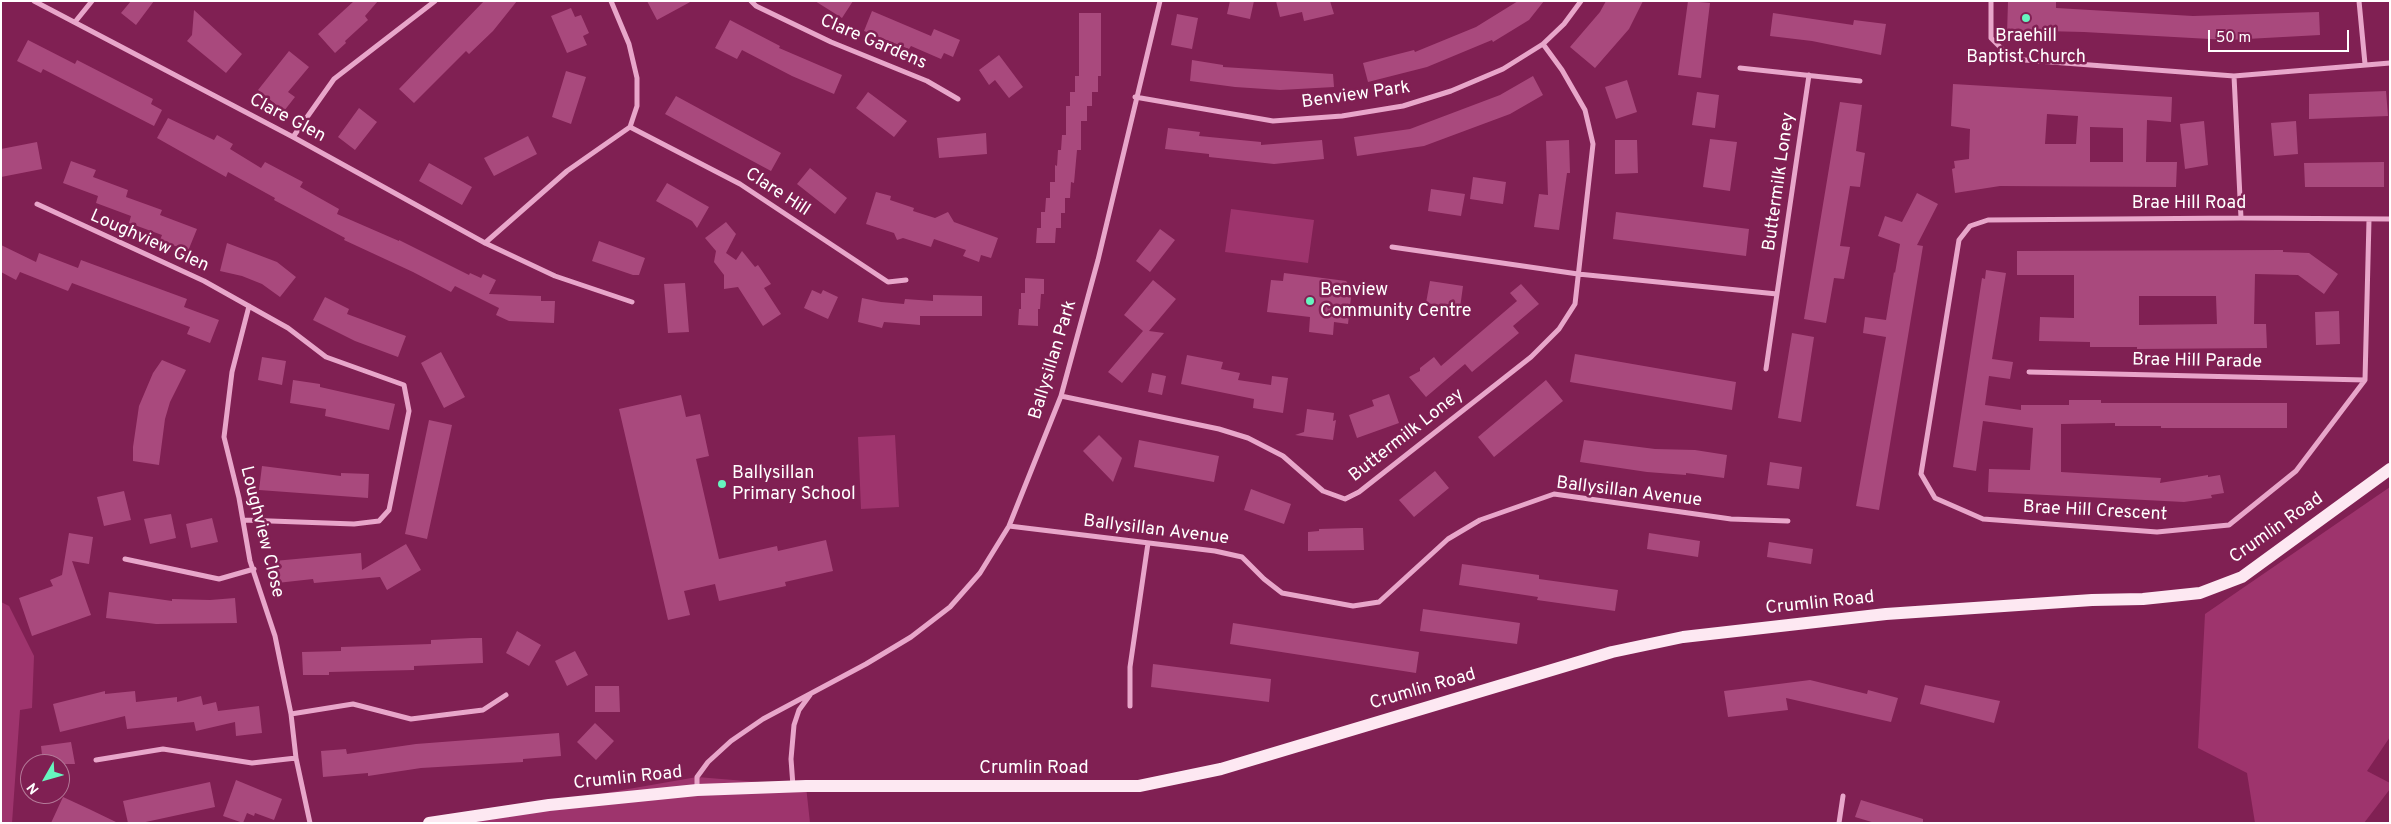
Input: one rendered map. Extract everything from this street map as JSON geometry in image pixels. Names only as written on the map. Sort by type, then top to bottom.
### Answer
[{"type":"main road","name":"Crumlin Road","points":[[429,823],[549,804],[697,790],[794,786],[1139,786],[1221,769],[1612,652],[1683,637],[1886,614],[2092,600],[2143,599],[2200,593],[2242,577],[2390,468]]},
{"type":"street","name":"Clare Glen","points":[[34,1],[292,137],[485,243],[555,276],[632,302]]},
{"type":"street","points":[[75,22],[92,1]]},
{"type":"street","points":[[292,137],[334,79],[435,1]]},
{"type":"street","points":[[485,243],[567,171],[630,127],[637,106],[636,78],[630,44],[610,1]]},
{"type":"street","name":"Clare Gardens","points":[[751,1],[756,6],[831,42],[927,81],[958,99]]},
{"type":"street","name":"Ballysillan Park","points":[[697,790],[697,777],[708,762],[731,741],[764,719],[911,637],[950,607],[980,573],[1008,526],[1061,396],[1098,260],[1135,98],[1160,1]]},
{"type":"street","name":"Benview Park","points":[[1135,98],[1273,121],[1342,116],[1403,106],[1451,91],[1503,68],[1543,44],[1564,24],[1581,1]]},
{"type":"street","points":[[1991,1],[1991,38],[2012,59],[2234,76],[2390,63]]},
{"type":"street","points":[[2358,1],[2365,64]]},
{"type":"street","name":"Buttermilk Loney","points":[[1061,396],[1219,429],[1248,438],[1283,456],[1323,492],[1345,499],[1359,492],[1546,344],[1560,329],[1574,304],[1593,144],[1585,110],[1562,70],[1543,44]]},
{"type":"street","points":[[1740,68],[1860,81]]},
{"type":"street","name":"Buttermilk Loney","points":[[1766,369],[1810,75]]},
{"type":"street","points":[[2234,76],[2241,218]]},
{"type":"street","name":"Clare Hill","points":[[630,127],[740,184],[888,282],[906,280]]},
{"type":"street","name":"Loughview Glen","points":[[37,204],[204,281],[288,328],[326,357],[404,385],[409,411],[389,510],[379,521],[354,524],[243,520]]},
{"type":"street","name":"Brae Hill Road","points":[[1988,220],[2390,219]]},
{"type":"street","name":"Brae Hill Crescent","points":[[1988,220],[1970,226],[1959,240],[1921,474],[1935,498],[1975,516],[1983,519],[2158,532],[2229,525],[2296,471],[2365,380]]},
{"type":"street","points":[[2365,380],[2369,220]]},
{"type":"street","points":[[1392,247],[1578,274],[1777,294]]},
{"type":"street","name":"Loughview Close","points":[[249,306],[232,372],[224,437],[254,569],[274,636],[291,714],[296,758],[310,823]]},
{"type":"street","name":"Brae Hill Parade","points":[[2029,372],[2365,380]]},
{"type":"street","name":"Ballysillan Avenue","points":[[1008,526],[1215,551],[1242,556],[1264,579],[1282,593],[1353,606],[1379,602],[1448,539],[1480,520],[1554,494],[1731,519],[1788,521]]},
{"type":"street","points":[[1130,706],[1130,667],[1148,543]]},
{"type":"street","points":[[125,559],[219,579],[254,569]]},
{"type":"street","name":"Ballysillan Park","points":[[794,786],[791,760],[794,725],[799,710],[812,693]]},
{"type":"street","points":[[291,714],[353,704],[411,719],[484,710],[506,695]]},
{"type":"street","points":[[96,760],[163,750],[252,763],[296,758]]},
{"type":"street","points":[[1839,823],[1843,796]]},
{"type":"shaded area","points":[[1231,209],[1314,220],[1308,263],[1225,252]]},
{"type":"shaded area","points":[[895,435],[899,507],[861,509],[858,437]]},
{"type":"shaded area","points":[[2390,487],[2390,737],[2367,771],[2390,783],[2390,789],[2364,823],[2255,823],[2247,773],[2198,748],[2205,614]]},
{"type":"shaded area","points":[[1,602],[9,606],[34,656],[32,708],[20,710],[12,823],[1,823]]},
{"type":"shaded area","points":[[697,777],[806,786],[810,823],[434,823]]},
{"type":"building","points":[[131,1],[154,1],[136,25],[121,13]]},
{"type":"building","points":[[354,1],[378,1],[365,16],[368,20],[335,53],[318,34]]},
{"type":"building","points":[[484,1],[517,1],[493,31],[469,54],[466,51],[414,103],[399,89]]},
{"type":"building","points":[[647,1],[692,1],[657,20]]},
{"type":"building","points":[[815,1],[853,1],[842,18]]},
{"type":"building","points":[[1230,1],[1254,1],[1250,19],[1227,14]]},
{"type":"building","points":[[1276,1],[1330,1],[1334,14],[1304,21],[1302,12],[1280,17]]},
{"type":"building","points":[[1518,1],[1544,1],[1529,20],[1493,42],[1492,40],[1427,67],[1368,82],[1363,63],[1414,50],[1415,52],[1476,27]]},
{"type":"building","points":[[1606,1],[1643,1],[1629,29],[1595,68],[1570,47],[1600,12]]},
{"type":"building","points":[[1688,1],[1710,3],[1701,78],[1678,75]]},
{"type":"building","points":[[2008,1],[2056,1],[2056,8],[2193,16],[2319,12],[2320,35],[2228,40],[2044,31],[2044,37],[2007,35]]},
{"type":"building","points":[[571,8],[575,17],[581,15],[589,33],[583,36],[587,45],[567,53],[551,16]]},
{"type":"building","points":[[194,10],[242,54],[226,73],[187,41],[192,35]]},
{"type":"building","points":[[872,11],[931,36],[934,29],[960,40],[953,57],[944,53],[941,59],[911,46],[909,49],[864,31]]},
{"type":"building","points":[[1079,13],[1101,13],[1101,76],[1098,76],[1098,92],[1092,92],[1092,106],[1087,106],[1087,121],[1081,121],[1081,150],[1077,150],[1074,183],[1071,182],[1070,198],[1065,198],[1065,213],[1061,213],[1061,228],[1056,228],[1055,243],[1036,243],[1037,228],[1041,228],[1041,212],[1045,212],[1046,198],[1050,198],[1050,182],[1055,182],[1055,165],[1057,166],[1058,150],[1061,150],[1062,135],[1066,135],[1066,106],[1070,106],[1070,92],[1075,92],[1075,76],[1079,76]]},
{"type":"building","points":[[1773,13],[1853,25],[1854,20],[1886,24],[1881,55],[1812,41],[1770,36]]},
{"type":"building","points":[[1177,14],[1198,18],[1192,49],[1171,45]]},
{"type":"building","points":[[730,20],[780,46],[779,48],[842,75],[834,94],[792,76],[742,50],[737,59],[715,48]]},
{"type":"building","points":[[28,40],[75,64],[77,60],[153,99],[151,104],[162,110],[154,126],[43,69],[41,73],[17,61]]},
{"type":"building","points":[[289,51],[309,67],[288,92],[295,97],[284,111],[258,90]]},
{"type":"building","points":[[999,55],[1023,87],[1009,98],[995,80],[989,85],[979,70]]},
{"type":"building","points":[[1192,60],[1223,65],[1223,67],[1333,74],[1334,87],[1280,90],[1190,81]]},
{"type":"building","points":[[566,71],[586,77],[571,124],[552,117]]},
{"type":"building","points":[[1533,76],[1543,95],[1510,114],[1424,146],[1357,156],[1354,137],[1410,129],[1500,95]]},
{"type":"building","points":[[1627,80],[1637,112],[1616,119],[1605,87]]},
{"type":"building","points":[[1953,84],[2172,97],[2171,122],[2147,120],[2146,162],[2177,162],[2176,187],[2000,186],[1955,193],[1952,169],[1955,168],[1954,161],[1969,159],[1970,129],[1951,126]],"holes":[[[2047,114],[2078,116],[2076,144],[2045,144]],[[2090,127],[2123,128],[2123,162],[2090,162]]]},
{"type":"building","points":[[2386,91],[2388,116],[2309,119],[2309,94]]},
{"type":"building","points":[[868,92],[907,121],[894,137],[856,108]]},
{"type":"building","points":[[1697,92],[1719,95],[1715,128],[1692,125]]},
{"type":"building","points":[[676,96],[781,153],[771,171],[665,114]]},
{"type":"building","points":[[1840,102],[1862,105],[1856,151],[1865,153],[1860,187],[1850,186],[1840,246],[1850,247],[1844,279],[1834,278],[1826,323],[1804,319]]},
{"type":"building","points":[[359,108],[377,122],[355,150],[338,137]]},
{"type":"building","points":[[168,118],[214,140],[217,135],[233,144],[230,149],[261,168],[265,162],[303,182],[300,187],[339,209],[337,214],[399,240],[469,275],[470,273],[481,278],[483,274],[496,280],[489,294],[541,296],[541,301],[555,301],[554,323],[509,321],[496,315],[499,308],[455,286],[451,292],[344,240],[345,238],[274,200],[275,198],[228,172],[226,177],[157,138]]},
{"type":"building","points":[[2204,121],[2208,165],[2185,169],[2180,124]]},
{"type":"building","points":[[2296,121],[2298,154],[2274,156],[2271,123]]},
{"type":"building","points":[[1168,128],[1200,132],[1199,136],[1261,142],[1261,145],[1322,140],[1324,159],[1274,164],[1209,157],[1209,154],[1165,149]]},
{"type":"building","points":[[986,133],[987,154],[939,158],[937,138]]},
{"type":"building","points":[[528,136],[537,154],[494,176],[484,158]]},
{"type":"building","points":[[1710,139],[1737,142],[1730,191],[1703,187]]},
{"type":"building","points":[[1569,140],[1570,173],[1567,173],[1559,230],[1534,227],[1539,194],[1548,195],[1546,141]]},
{"type":"building","points":[[1615,140],[1637,140],[1638,173],[1615,174]]},
{"type":"building","points":[[37,142],[42,169],[1,177],[1,149]]},
{"type":"building","points":[[71,161],[96,170],[93,177],[128,190],[126,197],[162,210],[160,215],[197,229],[188,251],[160,240],[162,235],[129,223],[131,216],[96,203],[98,196],[63,183]]},
{"type":"building","points":[[2384,162],[2384,187],[2305,187],[2304,163]]},
{"type":"building","points":[[429,163],[472,187],[462,205],[419,181]]},
{"type":"building","points":[[810,168],[847,198],[835,214],[797,184]]},
{"type":"building","points":[[1473,177],[1506,182],[1503,204],[1470,199]]},
{"type":"building","points":[[667,183],[709,207],[697,228],[692,221],[656,201]]},
{"type":"building","points":[[1431,189],[1465,194],[1461,216],[1428,211]]},
{"type":"building","points":[[876,192],[891,196],[890,200],[914,208],[913,211],[935,218],[948,212],[954,222],[998,238],[991,258],[981,255],[979,262],[963,256],[966,250],[934,239],[931,247],[903,238],[897,240],[894,233],[866,224]]},
{"type":"building","points":[[1917,193],[1938,204],[1917,245],[1923,246],[1879,510],[1856,506],[1886,337],[1863,333],[1865,317],[1886,320],[1895,273],[1900,244],[1878,236],[1885,216],[1902,222]]},
{"type":"building","points":[[1616,212],[1749,229],[1746,256],[1613,239]]},
{"type":"building","points":[[726,222],[736,234],[726,253],[736,260],[742,251],[755,267],[758,265],[771,284],[764,288],[781,314],[763,326],[738,287],[724,289],[724,275],[714,262],[716,251],[705,238]]},
{"type":"building","points":[[1160,229],[1175,240],[1150,272],[1136,261]]},
{"type":"building","points":[[599,241],[645,258],[639,275],[633,275],[592,261]]},
{"type":"building","points":[[227,243],[277,262],[296,277],[280,297],[262,284],[242,276],[220,271]]},
{"type":"building","points":[[1,245],[36,262],[39,253],[78,268],[81,260],[187,299],[184,307],[219,320],[210,343],[187,334],[190,327],[72,283],[68,291],[20,272],[16,280],[1,272]]},
{"type":"building","points":[[2283,250],[2283,252],[2309,253],[2338,274],[2324,294],[2298,275],[2255,274],[2254,324],[2266,324],[2267,348],[2137,349],[2137,347],[2090,347],[2090,342],[2039,341],[2040,317],[2074,318],[2074,275],[2017,275],[2017,251]],"holes":[[[2139,296],[2216,296],[2217,324],[2139,325]]]},
{"type":"building","points":[[1986,270],[2006,273],[1992,359],[2013,362],[2010,379],[1989,376],[1985,405],[2021,410],[2021,405],[2069,405],[2069,400],[2101,400],[2101,403],[2287,403],[2287,428],[2161,428],[2161,426],[2115,426],[2115,423],[2061,424],[2061,472],[2161,478],[2160,483],[2208,475],[2208,477],[2220,475],[2224,493],[2211,495],[2212,498],[2184,502],[1988,492],[1989,469],[2030,470],[2033,428],[1983,421],[1976,471],[1953,467],[1982,278],[1985,279]]},
{"type":"building","name":"Benview Community Centre","points":[[1284,273],[1346,281],[1352,289],[1348,324],[1334,322],[1333,335],[1309,332],[1310,317],[1267,312],[1271,280],[1283,281]]},
{"type":"building","points":[[1025,278],[1044,279],[1044,294],[1041,294],[1040,309],[1038,309],[1038,326],[1018,325],[1021,293],[1025,293]]},
{"type":"building","points":[[1153,280],[1176,299],[1149,331],[1164,333],[1122,383],[1108,372],[1143,331],[1124,315]]},
{"type":"building","points":[[1430,281],[1463,286],[1460,308],[1426,303]]},
{"type":"building","points":[[685,283],[689,332],[668,333],[664,284]]},
{"type":"building","points":[[1521,284],[1539,304],[1513,326],[1519,333],[1472,372],[1465,364],[1426,397],[1409,377],[1420,371],[1420,368],[1434,357],[1441,366],[1517,301],[1510,293]]},
{"type":"building","points":[[812,290],[821,294],[823,290],[838,297],[828,319],[804,308]]},
{"type":"building","points":[[933,295],[982,296],[982,316],[920,316],[920,325],[884,322],[882,328],[858,322],[862,298],[904,304],[905,299],[933,301]]},
{"type":"building","points":[[325,297],[349,309],[347,314],[406,336],[398,357],[355,341],[313,320]]},
{"type":"building","points":[[2339,311],[2340,344],[2316,345],[2315,312]]},
{"type":"building","points":[[1792,333],[1814,337],[1801,422],[1778,418]]},
{"type":"building","points":[[441,352],[465,397],[444,408],[421,363]]},
{"type":"building","points":[[1575,354],[1736,382],[1732,410],[1570,382]]},
{"type":"building","points":[[1187,355],[1223,362],[1221,369],[1240,373],[1238,380],[1271,385],[1272,376],[1288,378],[1283,413],[1253,408],[1254,399],[1181,384]]},
{"type":"building","points":[[262,357],[286,361],[282,385],[258,380]]},
{"type":"building","points":[[162,360],[186,370],[170,402],[165,419],[159,465],[133,461],[133,447],[139,406],[153,373]]},
{"type":"building","points":[[1152,373],[1166,376],[1162,395],[1148,392]]},
{"type":"building","points":[[293,380],[320,384],[320,387],[395,404],[389,430],[325,416],[326,409],[290,403]]},
{"type":"building","points":[[1546,380],[1563,401],[1494,457],[1478,437]]},
{"type":"building","points":[[1389,394],[1399,423],[1357,438],[1349,415],[1374,406],[1372,400]]},
{"type":"building","points":[[681,395],[686,417],[700,414],[709,456],[696,459],[719,559],[777,546],[778,551],[826,540],[833,571],[785,582],[786,586],[719,601],[715,584],[684,591],[690,615],[668,620],[619,409]]},
{"type":"building","points":[[1307,409],[1334,413],[1333,421],[1336,420],[1333,440],[1295,435],[1304,432]]},
{"type":"building","points":[[429,420],[452,425],[427,539],[405,534]]},
{"type":"building","points":[[1099,435],[1122,458],[1113,482],[1083,451]]},
{"type":"building","points":[[1139,440],[1219,456],[1214,482],[1134,467]]},
{"type":"building","points":[[1584,440],[1655,449],[1695,450],[1727,455],[1724,478],[1686,473],[1686,475],[1647,472],[1580,462]]},
{"type":"building","points":[[1770,462],[1802,467],[1799,489],[1767,485]]},
{"type":"building","points":[[262,466],[341,476],[341,473],[369,474],[368,498],[259,490]]},
{"type":"building","points":[[1435,471],[1449,488],[1414,517],[1399,500]]},
{"type":"building","points":[[1251,489],[1291,504],[1284,524],[1244,510]]},
{"type":"building","points":[[124,491],[131,520],[104,526],[97,497]]},
{"type":"building","points":[[171,514],[176,538],[150,544],[144,519]]},
{"type":"building","points":[[212,518],[218,542],[191,548],[186,524]]},
{"type":"building","points":[[1363,528],[1364,550],[1308,551],[1308,532],[1319,531],[1319,529]]},
{"type":"building","points":[[69,533],[93,537],[89,564],[72,561],[91,615],[32,636],[19,598],[53,586],[50,580],[62,575]]},
{"type":"building","points":[[1649,533],[1700,541],[1698,557],[1647,549]]},
{"type":"building","points":[[1769,542],[1813,549],[1811,564],[1767,557]]},
{"type":"building","points":[[406,544],[421,570],[387,590],[380,577],[314,583],[313,579],[277,583],[274,561],[361,553],[362,570]]},
{"type":"building","points":[[1462,564],[1539,575],[1539,579],[1618,590],[1615,611],[1537,600],[1538,597],[1459,585]]},
{"type":"building","points":[[109,592],[172,601],[172,599],[210,600],[235,598],[237,623],[156,624],[106,618]]},
{"type":"building","points":[[1423,609],[1520,623],[1517,644],[1420,631]]},
{"type":"building","points":[[1233,623],[1419,652],[1416,673],[1230,644]]},
{"type":"building","points":[[517,631],[541,645],[529,666],[506,653]]},
{"type":"building","points":[[482,638],[483,663],[414,666],[414,670],[329,672],[329,675],[303,675],[302,652],[341,651],[341,647],[431,644],[431,640]]},
{"type":"building","points":[[575,651],[588,675],[567,686],[555,661]]},
{"type":"building","points":[[1153,664],[1271,679],[1269,702],[1151,687]]},
{"type":"building","points":[[1810,680],[1867,694],[1868,690],[1898,698],[1891,722],[1786,698],[1788,710],[1728,717],[1724,691]]},
{"type":"building","points":[[1925,685],[2000,701],[1994,723],[1920,704]]},
{"type":"building","points":[[595,686],[619,686],[620,712],[595,712]]},
{"type":"building","points":[[105,691],[105,694],[135,691],[136,702],[177,697],[177,702],[201,696],[203,705],[216,702],[218,711],[259,706],[262,733],[236,736],[235,722],[196,731],[194,722],[127,729],[125,716],[60,732],[53,704]]},
{"type":"building","points":[[595,723],[614,741],[596,760],[577,742]]},
{"type":"building","points":[[559,733],[561,756],[523,759],[523,762],[421,768],[368,776],[368,773],[323,777],[321,751],[346,749],[347,754],[416,744]]},
{"type":"building","points":[[71,742],[75,764],[70,764],[70,754],[42,754],[41,746]]},
{"type":"building","points":[[236,780],[282,799],[274,820],[255,813],[254,816],[247,813],[243,823],[223,816]]},
{"type":"building","points":[[210,782],[215,807],[141,823],[128,823],[123,801]]},
{"type":"building","points":[[70,800],[118,823],[51,823],[60,804],[70,804]]},
{"type":"building","points":[[1861,800],[1923,819],[1923,823],[1875,823],[1855,817]]},
{"type":"place","name":"Braehill Baptist Church","points":[[2026,18]]},
{"type":"place","name":"Benview Community Centre","points":[[1310,301]]},
{"type":"place","name":"Ballysillan Primary School","points":[[722,484]]}]
